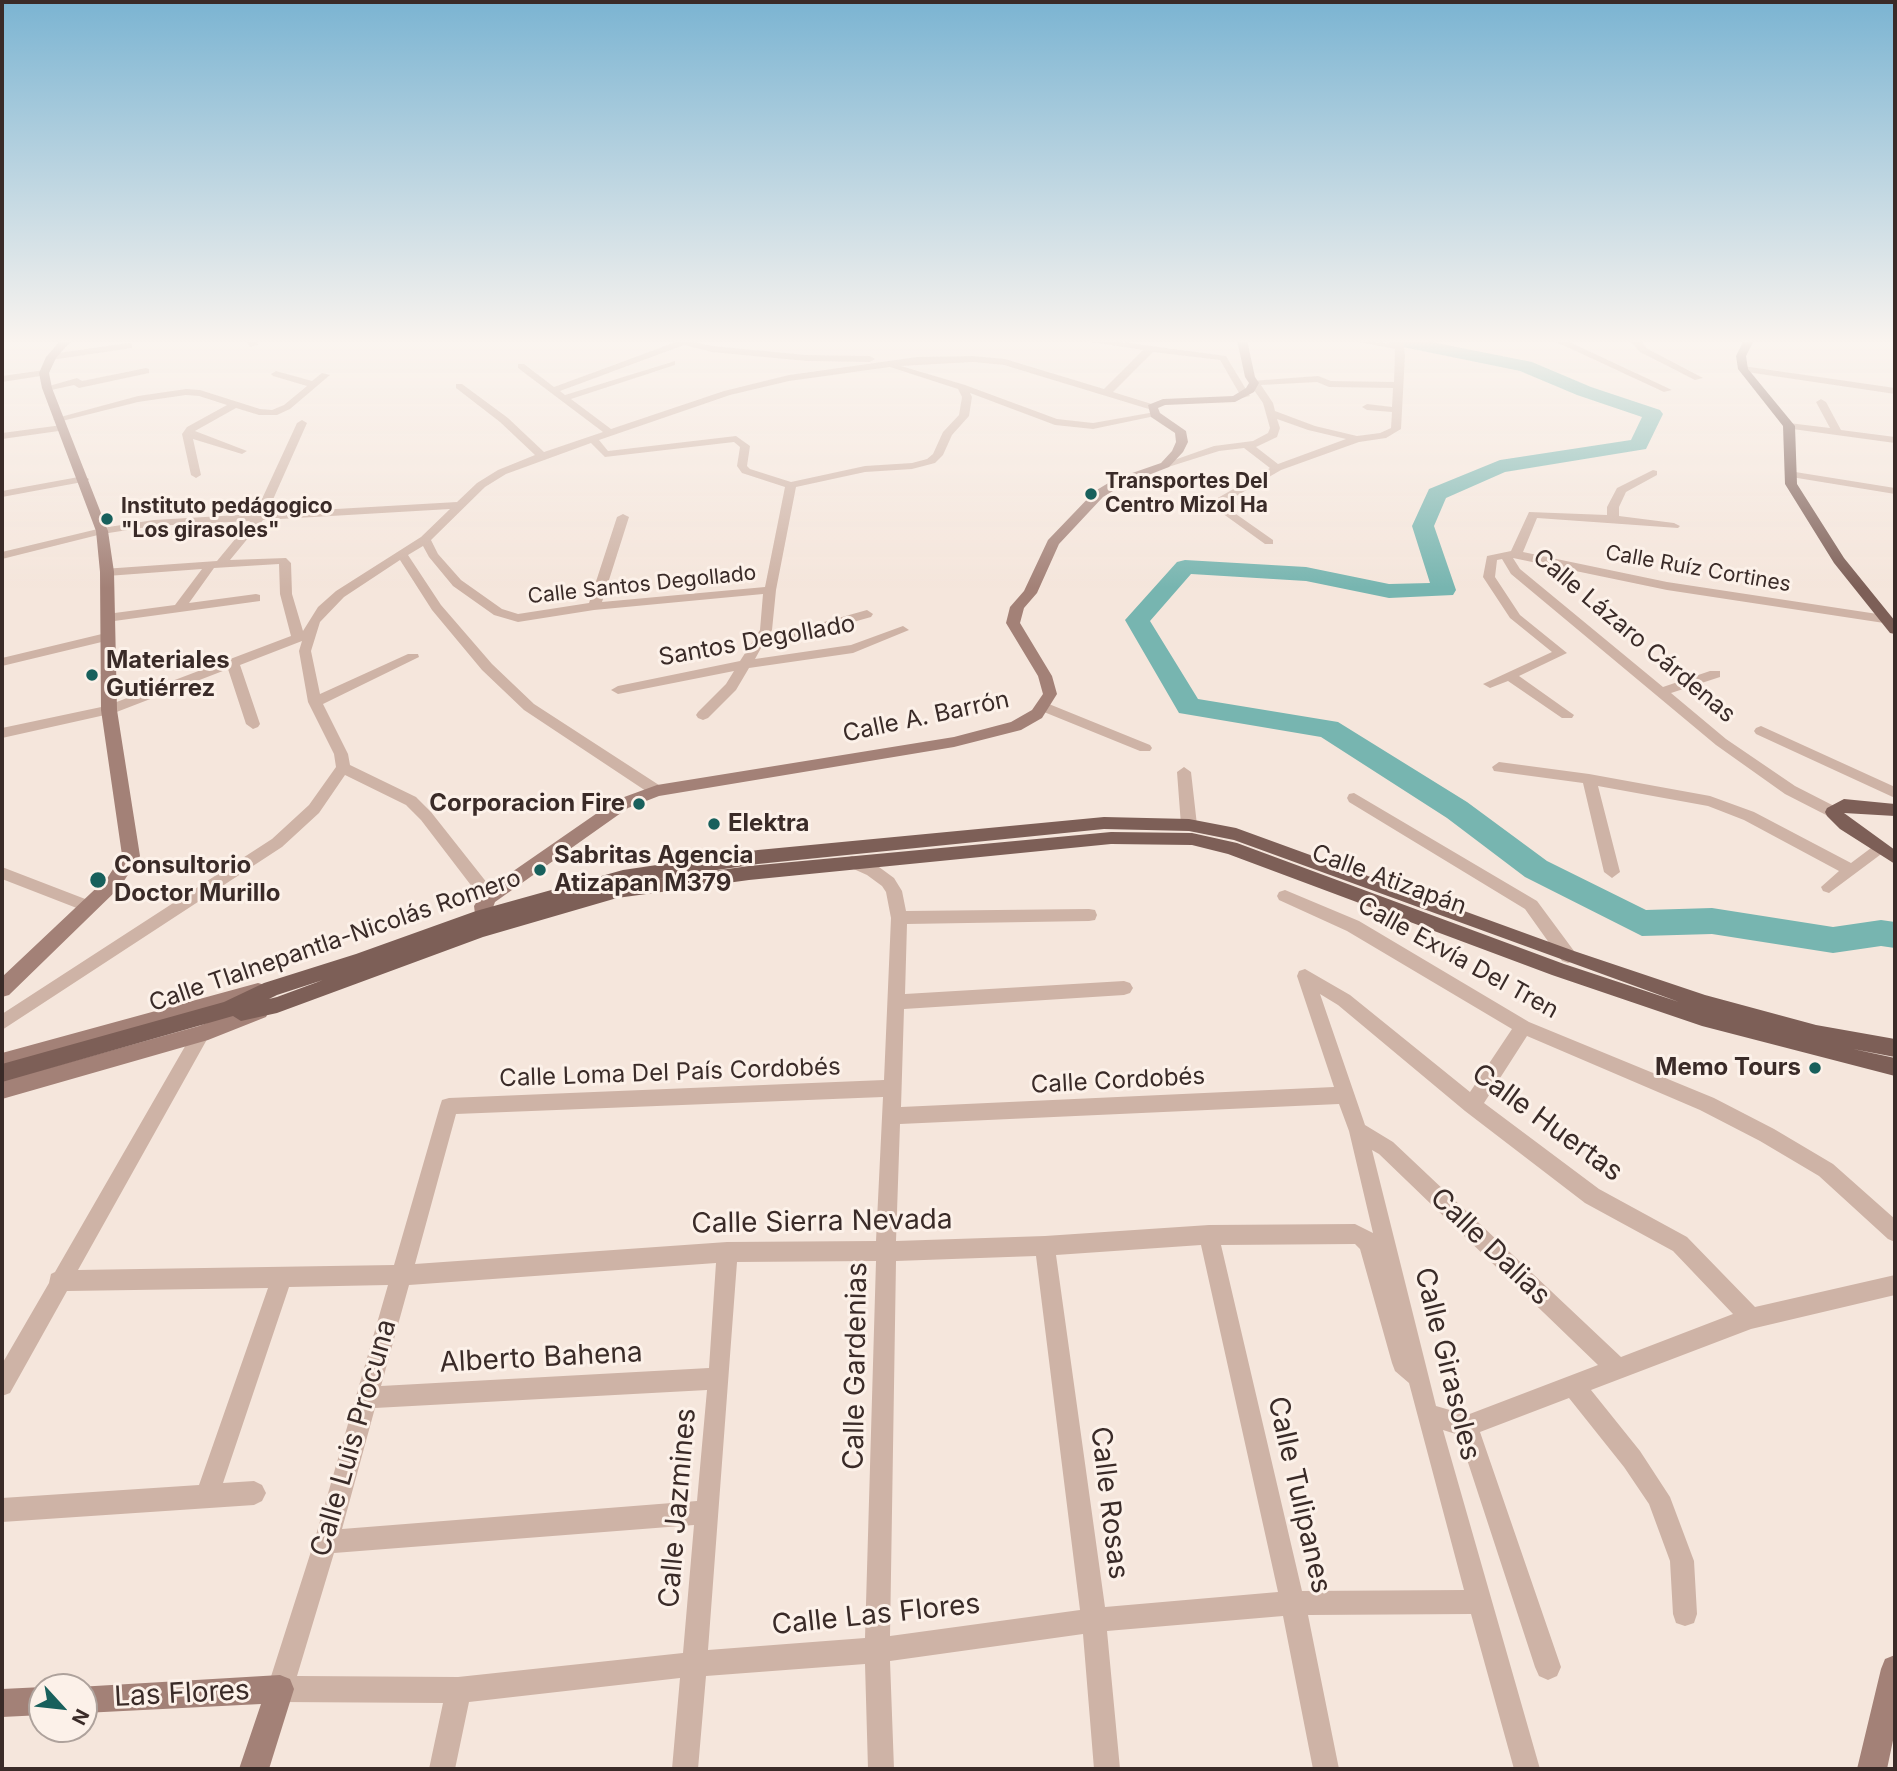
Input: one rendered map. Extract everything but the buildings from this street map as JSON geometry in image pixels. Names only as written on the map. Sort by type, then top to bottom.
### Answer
[{"type":"main road","points":[[1786,423],[1789,426],[1791,484],[1839,560],[1891,623]]},
{"type":"main road","points":[[1833,812],[1844,806],[1895,810]]},
{"type":"main road","name":"Calle Lázaro Cárdenas","points":[[1833,812],[1846,825],[1895,858]]},
{"type":"main road","name":"Calle Atizapán","points":[[852,855],[1104,823],[1189,825],[1236,834],[1568,956],[1705,1003],[1816,1033],[1895,1048]]},
{"type":"main road","name":"Calle Atizapán","points":[[852,855],[1111,838],[1192,839],[1231,848],[1559,970],[1689,1014],[1816,1049],[1895,1067]]},
{"type":"main road","name":"Calle Tlalnepantla-Nicolás Romero","points":[[2,1073],[274,997],[359,961],[482,916],[623,877],[758,857],[852,855]]},
{"type":"main road","name":"Calle Tlalnepantla-Nicolás Romero","points":[[2,1082],[480,931],[617,891],[749,873],[852,855]]},
{"type":"street","points":[[2,433],[64,423]]},
{"type":"street","points":[[187,434],[201,423]]},
{"type":"street","points":[[180,607],[260,516],[302,423]]},
{"type":"street","points":[[507,423],[542,456]]},
{"type":"street","points":[[598,423],[610,432]]},
{"type":"street","points":[[2,733],[109,710],[304,636],[322,610],[340,594],[425,539],[481,485],[502,472],[542,456],[638,423]]},
{"type":"street","points":[[592,438],[605,454],[736,439],[745,446],[742,466],[746,471],[790,485],[865,469],[919,465],[938,455],[944,439],[958,423]]},
{"type":"street","points":[[1063,423],[1093,426],[1106,423]]},
{"type":"street","points":[[1166,465],[1177,452],[1182,435],[1169,423]]},
{"type":"street","name":"Calle A. Barrón","points":[[489,897],[605,813],[657,791],[954,742],[1016,726],[1037,714],[1050,694],[1049,687],[1013,623],[1017,607],[1030,593],[1052,543],[1106,488],[1219,448],[1255,444],[1273,435],[1274,423]]},
{"type":"street","points":[[1297,423],[1357,439]]},
{"type":"street","points":[[1269,542],[1221,508],[1220,501],[1277,468],[1357,439],[1391,433],[1396,429],[1396,423]]},
{"type":"street","points":[[1832,423],[1838,434]]},
{"type":"street","points":[[2,989],[114,882],[131,856],[109,710],[107,572],[103,531],[60,424]]},
{"type":"street","points":[[1789,426],[1895,440]]},
{"type":"street","points":[[187,434],[242,451]]},
{"type":"street","points":[[187,434],[196,475]]},
{"type":"street","points":[[1245,444],[1277,468]]},
{"type":"street","points":[[1613,518],[1613,508],[1621,490],[1653,472]]},
{"type":"street","points":[[1789,474],[1895,491]]},
{"type":"street","points":[[2,495],[84,479]]},
{"type":"street","points":[[703,715],[731,687],[765,630],[790,485]]},
{"type":"street","points":[[2,555],[103,531],[154,523],[459,505]]},
{"type":"street","points":[[1511,554],[1532,514],[1613,518],[1674,526]]},
{"type":"street","points":[[594,606],[623,517]]},
{"type":"street","name":"Calle Santos Degollado","points":[[425,539],[433,555],[457,583],[498,612],[509,616],[533,617],[594,606],[770,590]]},
{"type":"street","points":[[402,554],[436,607],[487,667],[528,707],[657,791]]},
{"type":"street","name":"Calle Ruíz Cortines","points":[[1511,554],[1667,586],[1891,623]]},
{"type":"street","name":"Calle Lázaro Cárdenas","points":[[1490,684],[1561,653],[1516,618],[1489,577],[1491,558],[1511,554],[1515,571],[1732,750],[1790,790],[1833,812]]},
{"type":"street","points":[[2,1023],[277,843],[314,809],[343,768],[341,754],[315,702],[304,636],[286,594],[285,563],[276,559],[107,572]]},
{"type":"street","points":[[107,618],[256,598]]},
{"type":"street","points":[[757,645],[867,614]]},
{"type":"street","name":"Santos Degollado","points":[[618,690],[743,665],[853,649],[903,630]]},
{"type":"street","points":[[2,662],[106,637]]},
{"type":"street","points":[[315,702],[413,657]]},
{"type":"street","points":[[233,663],[253,724]]},
{"type":"street","points":[[1661,692],[1715,674]]},
{"type":"street","points":[[1508,676],[1567,715]]},
{"type":"street","points":[[1044,707],[1144,748]]},
{"type":"street","points":[[1761,731],[1895,793]]},
{"type":"street","points":[[1499,767],[1589,779],[1710,801],[1749,816],[1851,870]]},
{"type":"street","points":[[343,768],[411,801],[426,816],[489,897],[482,905],[482,916]]},
{"type":"street","points":[[1184,772],[1189,825]]},
{"type":"street","points":[[1589,779],[1612,872]]},
{"type":"street","points":[[1354,799],[1531,905],[1568,956]]},
{"type":"street","points":[[1829,887],[1880,849]]},
{"type":"street","name":"Calle Gardenias","points":[[852,855],[888,882],[894,891],[899,918],[886,1251],[877,1650],[881,1769]]},
{"type":"street","points":[[2,873],[87,906]]},
{"type":"street","name":"Calle Exvía Del Tren","points":[[1285,896],[1353,926],[1523,1027],[1707,1104],[1767,1135],[1826,1170],[1895,1232]]},
{"type":"street","points":[[899,918],[1089,915]]},
{"type":"street","name":"Calle Girasoles","points":[[1305,976],[1358,1131],[1427,1414],[1527,1769]]},
{"type":"street","name":"Calle Huertas","points":[[1305,976],[1344,1000],[1472,1105],[1592,1196],[1680,1244],[1751,1318]]},
{"type":"street","points":[[896,1002],[1125,988]]},
{"type":"street","points":[[2,1090],[201,1034],[274,997]]},
{"type":"street","points":[[2,1062],[215,1002],[274,997]]},
{"type":"street","points":[[1472,1105],[1523,1027]]},
{"type":"street","points":[[2,1384],[58,1281],[201,1034]]},
{"type":"street","name":"Calle Loma Del País Cordobés","points":[[449,1106],[893,1088]]},
{"type":"street","name":"Calle Cordobés","points":[[893,1116],[1346,1096]]},
{"type":"street","name":"Calle Luis Procuna","points":[[254,1769],[326,1542],[449,1106]]},
{"type":"street","name":"Calle Dalias","points":[[1358,1131],[1386,1148],[1618,1368]]},
{"type":"street","name":"Calle Sierra Nevada","points":[[58,1281],[400,1275],[727,1252],[886,1251],[1045,1246],[1209,1235],[1355,1234],[1364,1237],[1368,1245],[1403,1363],[1418,1376]]},
{"type":"street","name":"Calle Tulipanes","points":[[1209,1235],[1293,1604],[1326,1769]]},
{"type":"street","name":"Calle Rosas","points":[[1045,1246],[1094,1619],[1107,1769]]},
{"type":"street","name":"Calle Jazmines","points":[[685,1769],[719,1377],[727,1252]]},
{"type":"street","points":[[206,1496],[281,1279]]},
{"type":"street","points":[[1427,1414],[1468,1426],[1751,1318],[1895,1285]]},
{"type":"street","name":"Alberto Bahena","points":[[365,1398],[719,1377]]},
{"type":"street","points":[[1573,1385],[1632,1459],[1658,1497],[1682,1561],[1685,1614]]},
{"type":"street","points":[[1468,1426],[1548,1668]]},
{"type":"street","points":[[2,1510],[254,1493]]},
{"type":"street","points":[[326,1542],[708,1512]]},
{"type":"street","name":"Calle Las Flores","points":[[280,1689],[458,1690],[694,1664],[877,1650],[1094,1619],[1293,1604],[1479,1602]]},
{"type":"street","points":[[1872,1769],[1895,1669]]},
{"type":"street","name":"Las Flores","points":[[98,1698],[280,1689]]},
{"type":"street","points":[[442,1769],[458,1690]]},
{"type":"street","points":[[2,1703],[28,1701]]},
{"type":"waterway","points":[[1649,423],[1639,445],[1500,466],[1437,494],[1423,526],[1444,590],[1389,591],[1306,574],[1185,567],[1137,620],[1189,707],[1328,729],[1457,810],[1536,869],[1642,923],[1712,921],[1833,940],[1881,933],[1895,935]]},
{"type":"place","name":"Transportes Del Centro Mizol Ha","points":[[1091,494]]},
{"type":"place","name":"Instituto pedágogico \"Los girasoles\"","points":[[107,519]]},
{"type":"place","name":"Materiales Gutiérrez","points":[[92,675]]},
{"type":"place","name":"Corporacion Fire","points":[[639,804]]},
{"type":"place","name":"Elektra","points":[[714,824]]},
{"type":"place","name":"Sabritas Agencia Atizapan M379","points":[[540,870]]},
{"type":"place","name":"Consultorio Doctor Murillo","points":[[98,880]]},
{"type":"place","name":"Memo Tours","points":[[1815,1068]]}]
